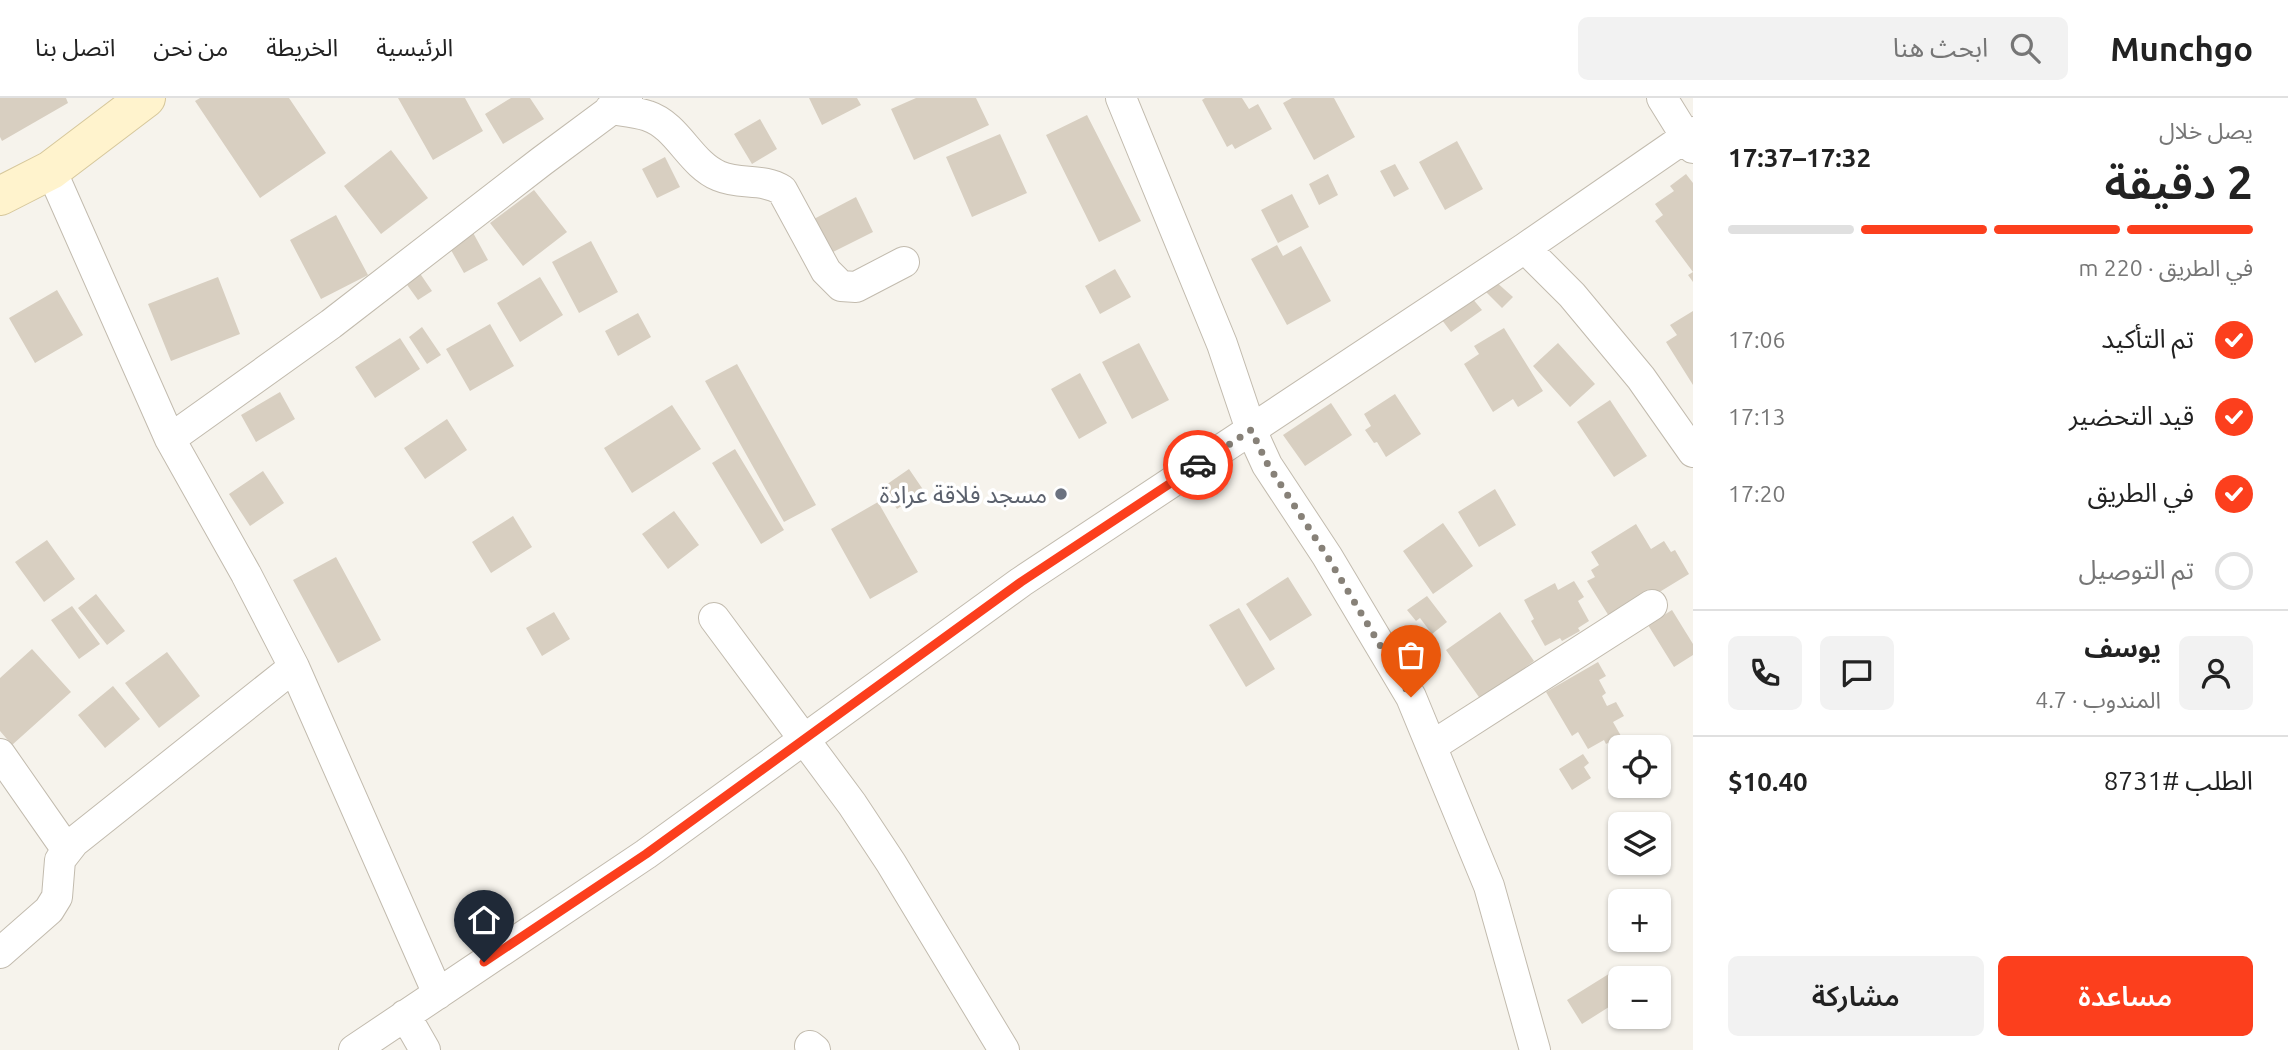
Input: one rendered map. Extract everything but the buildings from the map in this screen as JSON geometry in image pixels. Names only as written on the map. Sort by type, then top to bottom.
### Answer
[{"type":"street","points":[[0,196],[51,170],[146,98]]},
{"type":"street","points":[[1121,98],[1222,344],[1251,430],[1268,465],[1327,556],[1411,697],[1489,886],[1535,1050]]},
{"type":"street","points":[[354,1050],[646,854],[1021,582],[1690,139],[1662,98]]},
{"type":"street","points":[[170,439],[331,324],[619,104],[660,122],[694,159],[716,176],[737,182],[770,183],[782,190],[826,271],[841,286],[856,287],[904,262]]},
{"type":"street","points":[[51,170],[170,439],[273,623],[294,667],[438,994]]},
{"type":"street","points":[[1525,248],[1572,295],[1641,377],[1693,452]]},
{"type":"street","points":[[1432,746],[1651,605]]},
{"type":"street","points":[[714,618],[804,738],[891,863],[1004,1050]]},
{"type":"street","points":[[0,953],[49,910],[57,897],[60,860],[67,850],[294,667]]},
{"type":"street","points":[[0,754],[67,850]]},
{"type":"street","points":[[405,1015],[425,1050]]},
{"type":"way so far","points":[[1198,465],[1251,430],[1268,465],[1327,556],[1411,697]]},
{"type":"place","name":"مسجد فلاقة عرادة","points":[[1061,494]]},
{"type":"route","points":[[484,962],[646,854],[1021,582],[1198,465]]}]
